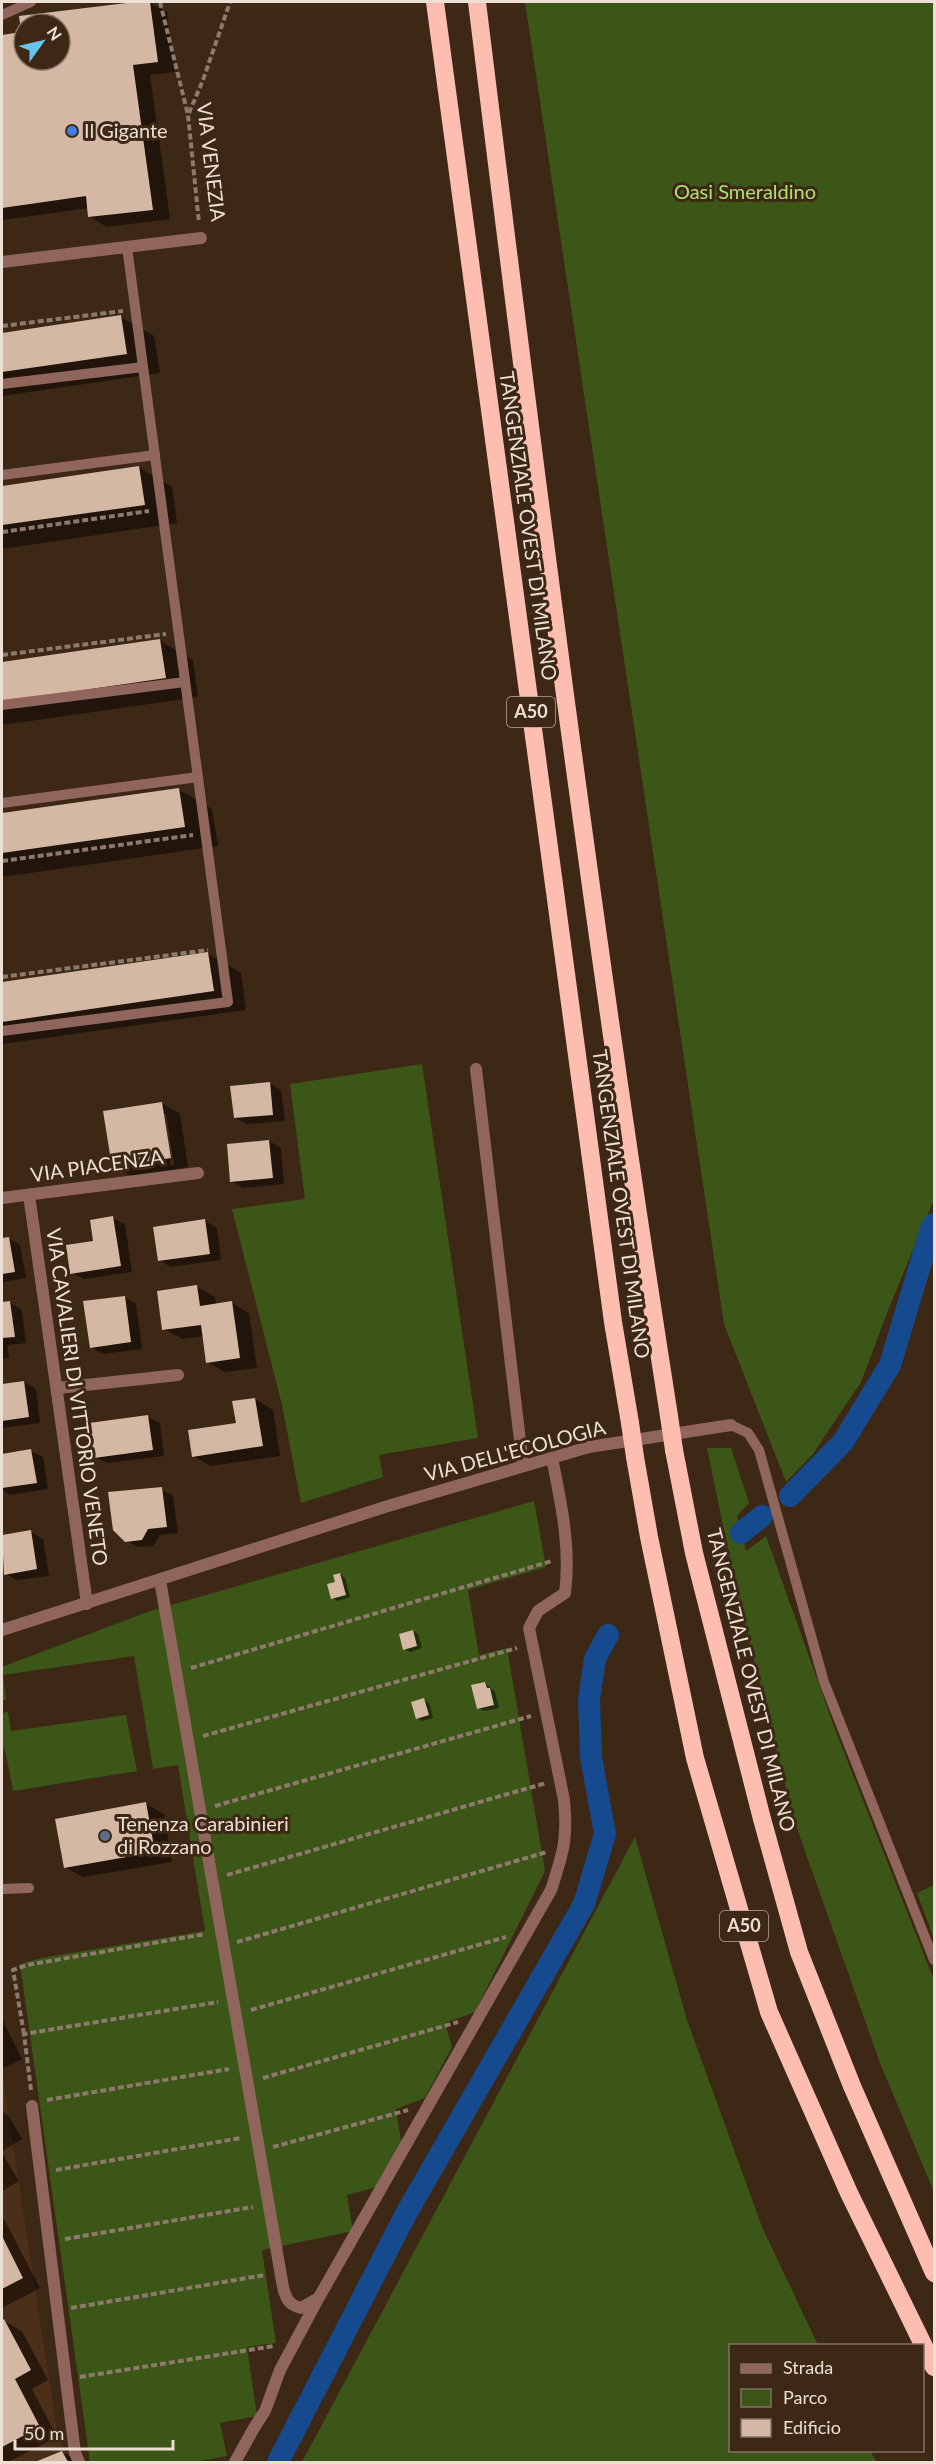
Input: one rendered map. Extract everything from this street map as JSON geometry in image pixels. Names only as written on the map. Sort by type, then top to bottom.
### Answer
[{"type":"highway","name":"TANGENZIALE OVEST DI MILANO","points":[[435,2],[611,1310],[648,1537],[695,1758],[769,2012],[849,2193],[923,2344]]},
{"type":"highway","name":"TANGENZIALE OVEST DI MILANO","points":[[477,2],[578,794],[636,1204],[674,1450],[697,1565],[762,1819],[799,1952],[852,2086],[934,2273]]},
{"type":"highway","name":"TANGENZIALE OVEST DI MILANO","points":[[924,2347],[934,2367]]},
{"type":"street","name":"VIA VENEZIA","points":[[2,262],[201,238]]},
{"type":"street","points":[[476,1069],[523,1466]]},
{"type":"street","name":"VIA PIACENZA","points":[[2,1198],[198,1173]]},
{"type":"street","name":"VIA CAVALIERI DI VITTORIO VENETO","points":[[29,1195],[87,1604]]},
{"type":"street","points":[[58,1388],[178,1375]]},
{"type":"street","name":"VIA DELL'ECOLOGIA","points":[[2,1630],[388,1506],[590,1447],[731,1425]]},
{"type":"street","points":[[235,2463],[265,2411],[280,2370],[318,2299],[550,1890],[565,1846],[567,1828],[560,1779],[529,1628],[538,1611],[565,1593],[566,1532],[552,1458]]},
{"type":"street","points":[[160,1580],[285,2297],[291,2305],[301,2308],[318,2299]]},
{"type":"street","points":[[32,2104],[75,2453],[79,2463]]},
{"type":"lane","points":[[2,15],[31,2]]},
{"type":"lane","points":[[2,1031],[228,1002],[127,247]]},
{"type":"lane","points":[[2,384],[143,367]]},
{"type":"lane","points":[[2,475],[154,455]]},
{"type":"lane","points":[[2,705],[185,682]]},
{"type":"lane","points":[[2,803],[198,777]]},
{"type":"lane","name":"VIA DELL'ECOLOGIA","points":[[731,1425],[748,1433],[759,1450],[824,1682],[934,1960]]},
{"type":"lane","points":[[2,1889],[29,1888]]},
{"type":"path","name":"VIA VENEZIA","points":[[160,2],[188,115],[201,238]]},
{"type":"path","points":[[188,115],[203,80],[230,2]]},
{"type":"path","points":[[2,326],[135,310]]},
{"type":"path","points":[[2,532],[162,509]]},
{"type":"path","points":[[2,656],[178,633]]},
{"type":"path","points":[[2,861],[206,833]]},
{"type":"path","points":[[2,977],[221,948]]},
{"type":"path","points":[[176,1673],[567,1557]]},
{"type":"path","points":[[188,1740],[532,1644]]},
{"type":"path","points":[[200,1810],[546,1711]]},
{"type":"path","points":[[212,1879],[560,1779]]},
{"type":"path","points":[[224,1946],[565,1846]]},
{"type":"path","points":[[221,1932],[27,1965],[13,1970],[32,2083],[32,2104],[244,2067]]},
{"type":"path","points":[[236,2015],[527,1932]]},
{"type":"path","points":[[24,2034],[233,2000]]},
{"type":"path","points":[[247,2083],[479,2016]]},
{"type":"path","points":[[259,2151],[429,2104]]},
{"type":"path","points":[[40,2173],[256,2135]]},
{"type":"path","points":[[49,2242],[268,2205]]},
{"type":"path","points":[[57,2310],[280,2272]]},
{"type":"path","points":[[66,2379],[295,2342]]},
{"type":"shaded area","points":[[2,2073],[58,2437],[70,2462],[2,2462]]},
{"type":"green space","name":"Oasi Smeraldino","points":[[525,2],[934,2],[934,1199],[861,1382],[813,1454],[786,1482],[724,1324]]},
{"type":"green space","points":[[422,1064],[478,1438],[379,1455],[383,1477],[301,1503],[282,1405],[232,1209],[305,1199],[290,1084]]},
{"type":"green space","points":[[707,1448],[731,1448],[749,1503],[737,1516],[746,1551],[766,1536],[836,1732],[934,1980],[934,2192],[880,2063],[794,1820],[735,1584]]},
{"type":"green space","points":[[534,1501],[546,1567],[468,1590],[479,1655],[507,1648],[545,1871],[475,2012],[445,2023],[452,2047],[425,2098],[396,2109],[401,2141],[377,2187],[347,2195],[353,2231],[262,2250],[276,2343],[247,2347],[257,2416],[220,2423],[227,2456],[194,2462],[90,2462],[20,1964],[41,1958],[205,1931],[178,1765],[153,1769],[134,1656],[3,1675],[6,1700],[2,1700],[2,1667],[150,1611]]},
{"type":"green space","points":[[8,1712],[11,1731],[126,1715],[137,1771],[13,1791],[2,1744],[2,1713]]},
{"type":"green space","points":[[635,1837],[687,2020],[762,2227],[818,2344],[729,2344],[729,2452],[871,2452],[877,2462],[302,2462]]},
{"type":"green space","points":[[934,1885],[934,1939],[917,1893]]},
{"type":"building","name":"Il Gigante","points":[[150,2],[158,62],[133,65],[153,210],[88,217],[86,196],[2,208],[2,35],[12,33],[12,72],[72,72],[72,12],[52,12]]},
{"type":"building","points":[[121,315],[127,354],[2,372],[2,333]]},
{"type":"building","points":[[139,466],[145,505],[2,525],[2,486]]},
{"type":"building","points":[[160,639],[166,678],[2,702],[2,662]]},
{"type":"building","points":[[179,788],[185,827],[2,853],[2,813]]},
{"type":"building","points":[[208,952],[214,991],[2,1022],[2,982]]},
{"type":"building","points":[[270,1082],[273,1115],[234,1118],[230,1086]]},
{"type":"building","points":[[162,1102],[171,1158],[112,1167],[103,1111]]},
{"type":"building","points":[[269,1140],[273,1178],[230,1182],[227,1144]]},
{"type":"building","points":[[113,1216],[121,1266],[70,1274],[66,1245],[93,1241],[90,1220]]},
{"type":"building","points":[[205,1219],[210,1254],[158,1261],[153,1227]]},
{"type":"building","points":[[9,1237],[15,1272],[2,1274],[2,1238]]},
{"type":"building","points":[[197,1285],[200,1306],[232,1301],[240,1358],[206,1363],[201,1325],[162,1330],[157,1291]]},
{"type":"building","points":[[125,1296],[131,1342],[90,1348],[83,1301]]},
{"type":"building","points":[[10,1301],[15,1337],[2,1338],[2,1302]]},
{"type":"building","points":[[24,1381],[29,1417],[2,1421],[2,1384]]},
{"type":"building","points":[[255,1398],[263,1446],[192,1457],[188,1430],[236,1423],[232,1401]]},
{"type":"building","points":[[148,1415],[153,1450],[94,1458],[89,1423]]},
{"type":"building","points":[[31,1449],[37,1483],[2,1488],[2,1454]]},
{"type":"building","points":[[162,1487],[167,1527],[148,1529],[142,1540],[125,1542],[113,1530],[108,1492]]},
{"type":"building","points":[[31,1530],[37,1569],[4,1575],[2,1535]]},
{"type":"building","points":[[340,1573],[346,1595],[331,1599],[327,1584],[335,1582],[333,1575]]},
{"type":"building","points":[[413,1630],[417,1646],[403,1650],[399,1634]]},
{"type":"building","points":[[485,1682],[487,1688],[490,1688],[494,1705],[477,1709],[471,1685]]},
{"type":"building","points":[[424,1698],[429,1715],[416,1719],[411,1702]]},
{"type":"building","name":"Tenenza Carabinieri di Rozzano","points":[[146,1802],[155,1852],[64,1868],[55,1819]]},
{"type":"building","points":[[2,2236],[23,2278],[2,2289]]},
{"type":"building","points":[[4,2319],[31,2370],[15,2379],[40,2427],[2,2447],[2,2321]]},
{"type":"building","points":[[62,2451],[68,2462],[35,2462]]},
{"type":"waterway","points":[[790,1496],[843,1442],[890,1365],[934,1224]]},
{"type":"waterway","points":[[741,1533],[762,1516]]},
{"type":"waterway","points":[[278,2462],[407,2212],[584,1904],[605,1834],[591,1757],[589,1699],[595,1659],[608,1635]]},
{"type":"place","name":"Il Gigante","points":[[72,131]]},
{"type":"place","name":"Tenenza Carabinieri di Rozzano","points":[[105,1836]]}]
